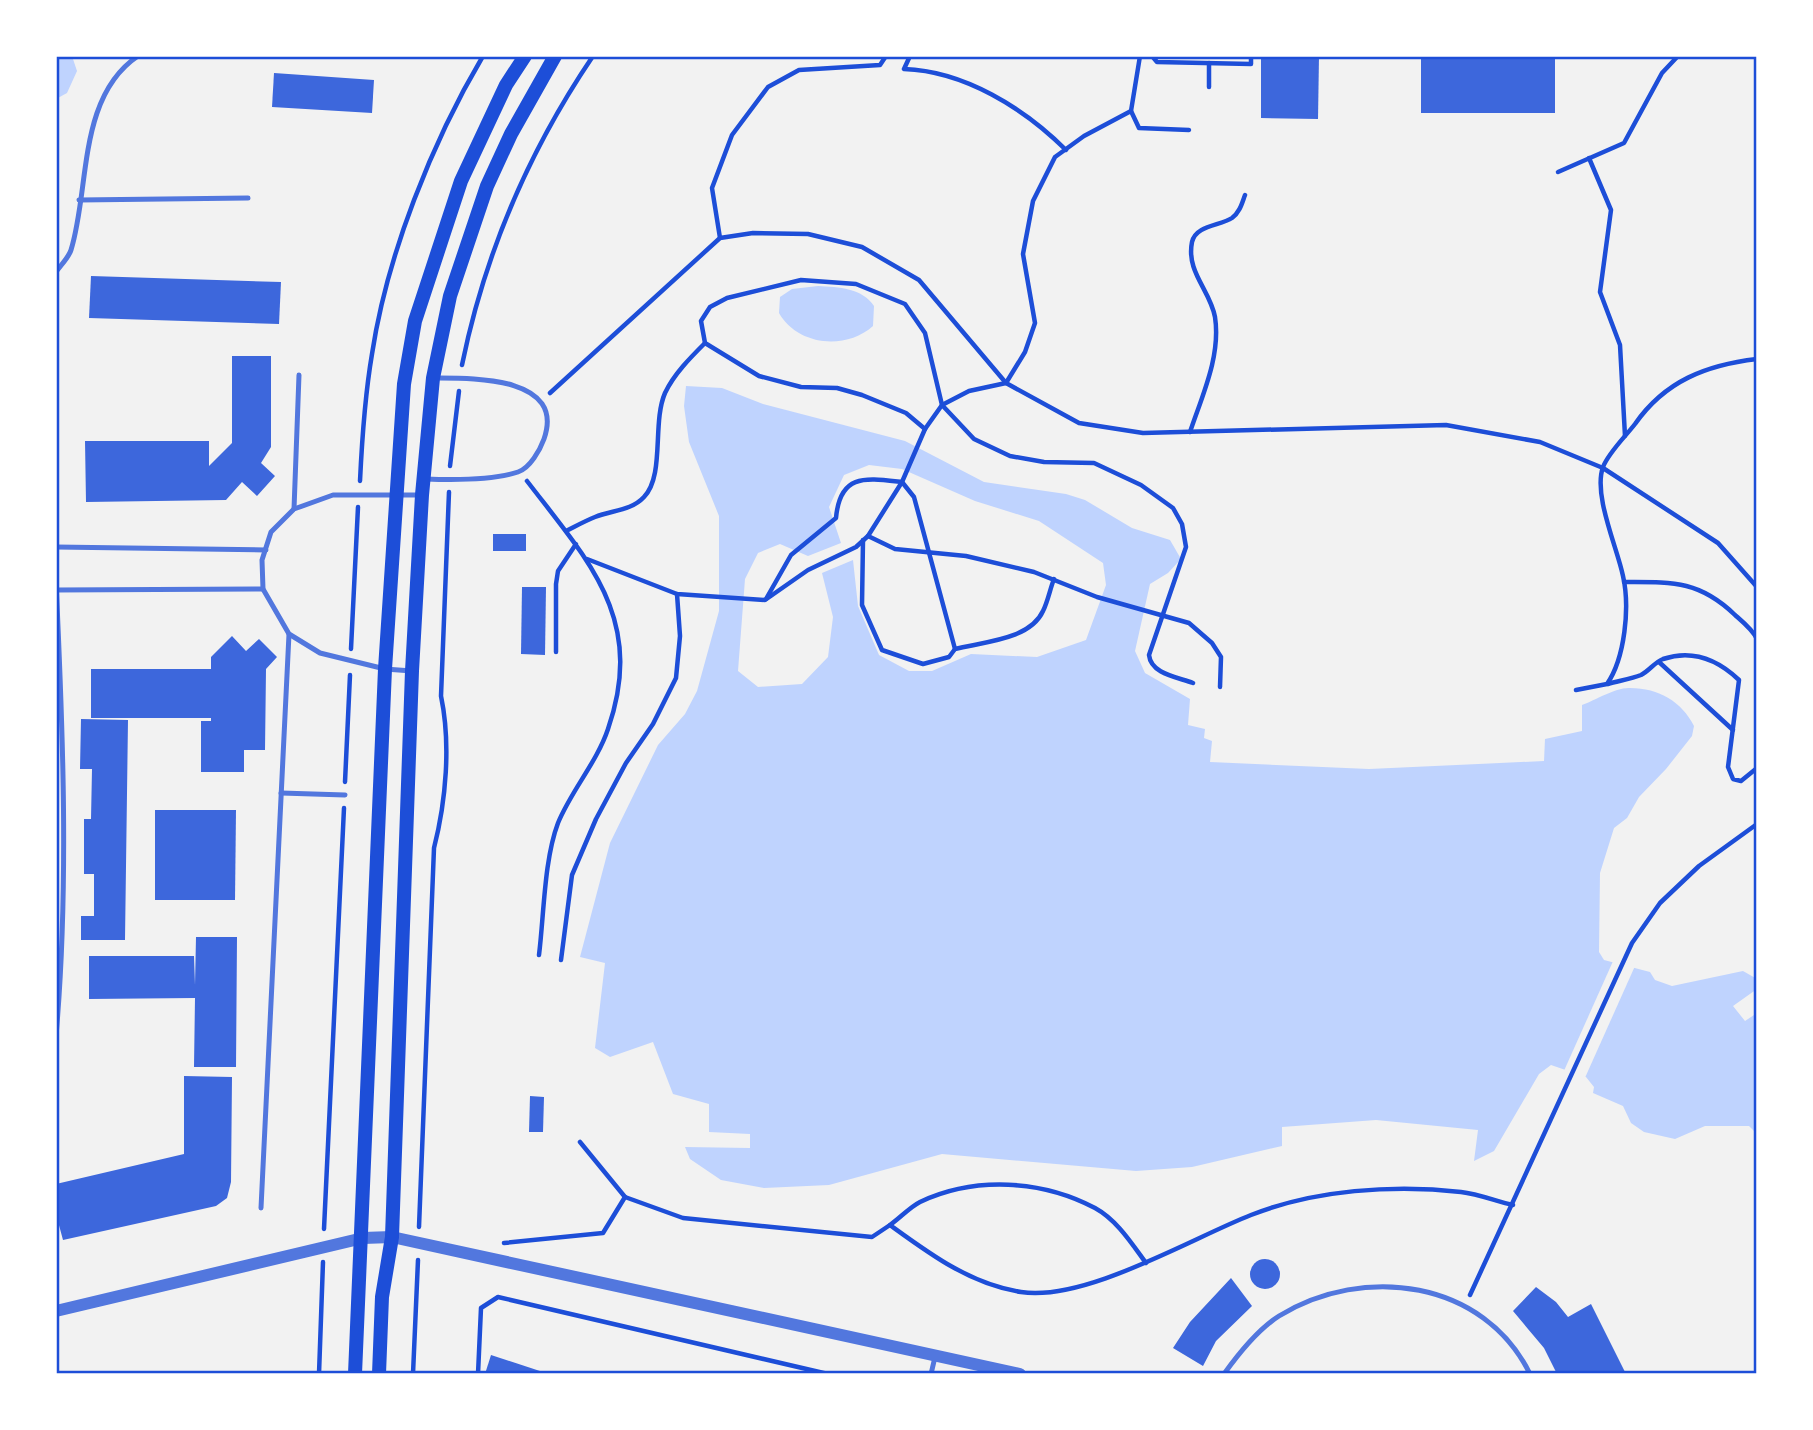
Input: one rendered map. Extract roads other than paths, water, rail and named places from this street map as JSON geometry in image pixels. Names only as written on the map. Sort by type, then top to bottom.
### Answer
[{"type":"main road","points":[[355,1374],[363,1238],[385,669],[404,384],[418,309],[461,181],[506,85],[525,56]]},
{"type":"main road","points":[[379,1374],[383,1297],[392,1237],[412,671],[423,479],[433,378],[450,296],[488,186],[523,113],[555,56]]},
{"type":"street","points":[[56,1311],[363,1238],[392,1237],[1020,1374]]},
{"type":"lane","points":[[56,272],[71,252],[90,136],[105,95],[129,62],[138,56]]},
{"type":"lane","points":[[79,200],[248,198]]},
{"type":"lane","points":[[293,509],[299,375]]},
{"type":"lane","points":[[423,479],[449,480],[520,472],[540,451],[548,426],[541,402],[524,389],[503,382],[433,378]]},
{"type":"lane","points":[[412,671],[385,669],[320,653],[289,634],[263,589],[262,560],[271,533],[293,509],[333,495],[422,495]]},
{"type":"lane","points":[[56,547],[266,550]]},
{"type":"lane","points":[[56,582],[63,717],[56,1037]]},
{"type":"lane","points":[[56,590],[263,589]]},
{"type":"lane","points":[[261,1208],[289,634]]},
{"type":"lane","points":[[281,793],[345,795]]},
{"type":"lane","points":[[1224,1374],[1243,1348],[1278,1317],[1332,1292],[1377,1286],[1416,1289],[1465,1305],[1500,1329],[1522,1357],[1530,1374]]},
{"type":"lane","points":[[931,1374],[936,1355]]},
{"type":"water","points":[[56,56],[72,56],[77,71],[67,93],[56,99]]},
{"type":"water","points":[[818,286],[842,288],[863,295],[874,306],[873,326],[862,334],[836,341],[809,338],[797,332],[779,313],[780,297],[792,289]]},
{"type":"water","points":[[686,386],[722,388],[763,404],[905,441],[984,482],[1066,494],[1085,500],[1132,528],[1170,540],[1181,559],[1168,573],[1150,584],[1135,651],[1145,673],[1190,699],[1188,725],[1205,729],[1204,738],[1212,741],[1210,762],[1369,769],[1544,761],[1545,739],[1582,731],[1582,705],[1624,688],[1651,691],[1676,703],[1694,726],[1692,736],[1639,797],[1627,818],[1614,828],[1600,873],[1599,952],[1604,960],[1650,972],[1655,980],[1672,986],[1743,971],[1757,979],[1757,989],[1733,1006],[1745,1021],[1757,1013],[1757,1134],[1749,1126],[1705,1126],[1675,1139],[1644,1132],[1631,1123],[1623,1106],[1593,1093],[1594,1087],[1586,1077],[1551,1065],[1539,1074],[1494,1151],[1474,1161],[1478,1130],[1376,1120],[1282,1127],[1282,1146],[1192,1167],[1136,1171],[942,1154],[829,1185],[764,1188],[721,1180],[690,1159],[685,1147],[750,1148],[750,1134],[709,1132],[709,1104],[673,1094],[653,1042],[610,1057],[595,1048],[605,963],[580,957],[610,843],[658,745],[685,714],[697,691],[719,611],[719,516],[689,442],[684,406]],"holes":[[[869,465],[902,469],[975,501],[1039,521],[1103,563],[1106,585],[1086,640],[1037,657],[971,654],[932,671],[909,671],[879,655],[858,606],[853,560],[822,573],[833,617],[828,657],[802,684],[758,687],[738,671],[745,579],[758,553],[780,544],[808,556],[841,543],[829,507],[844,475]]]}]
